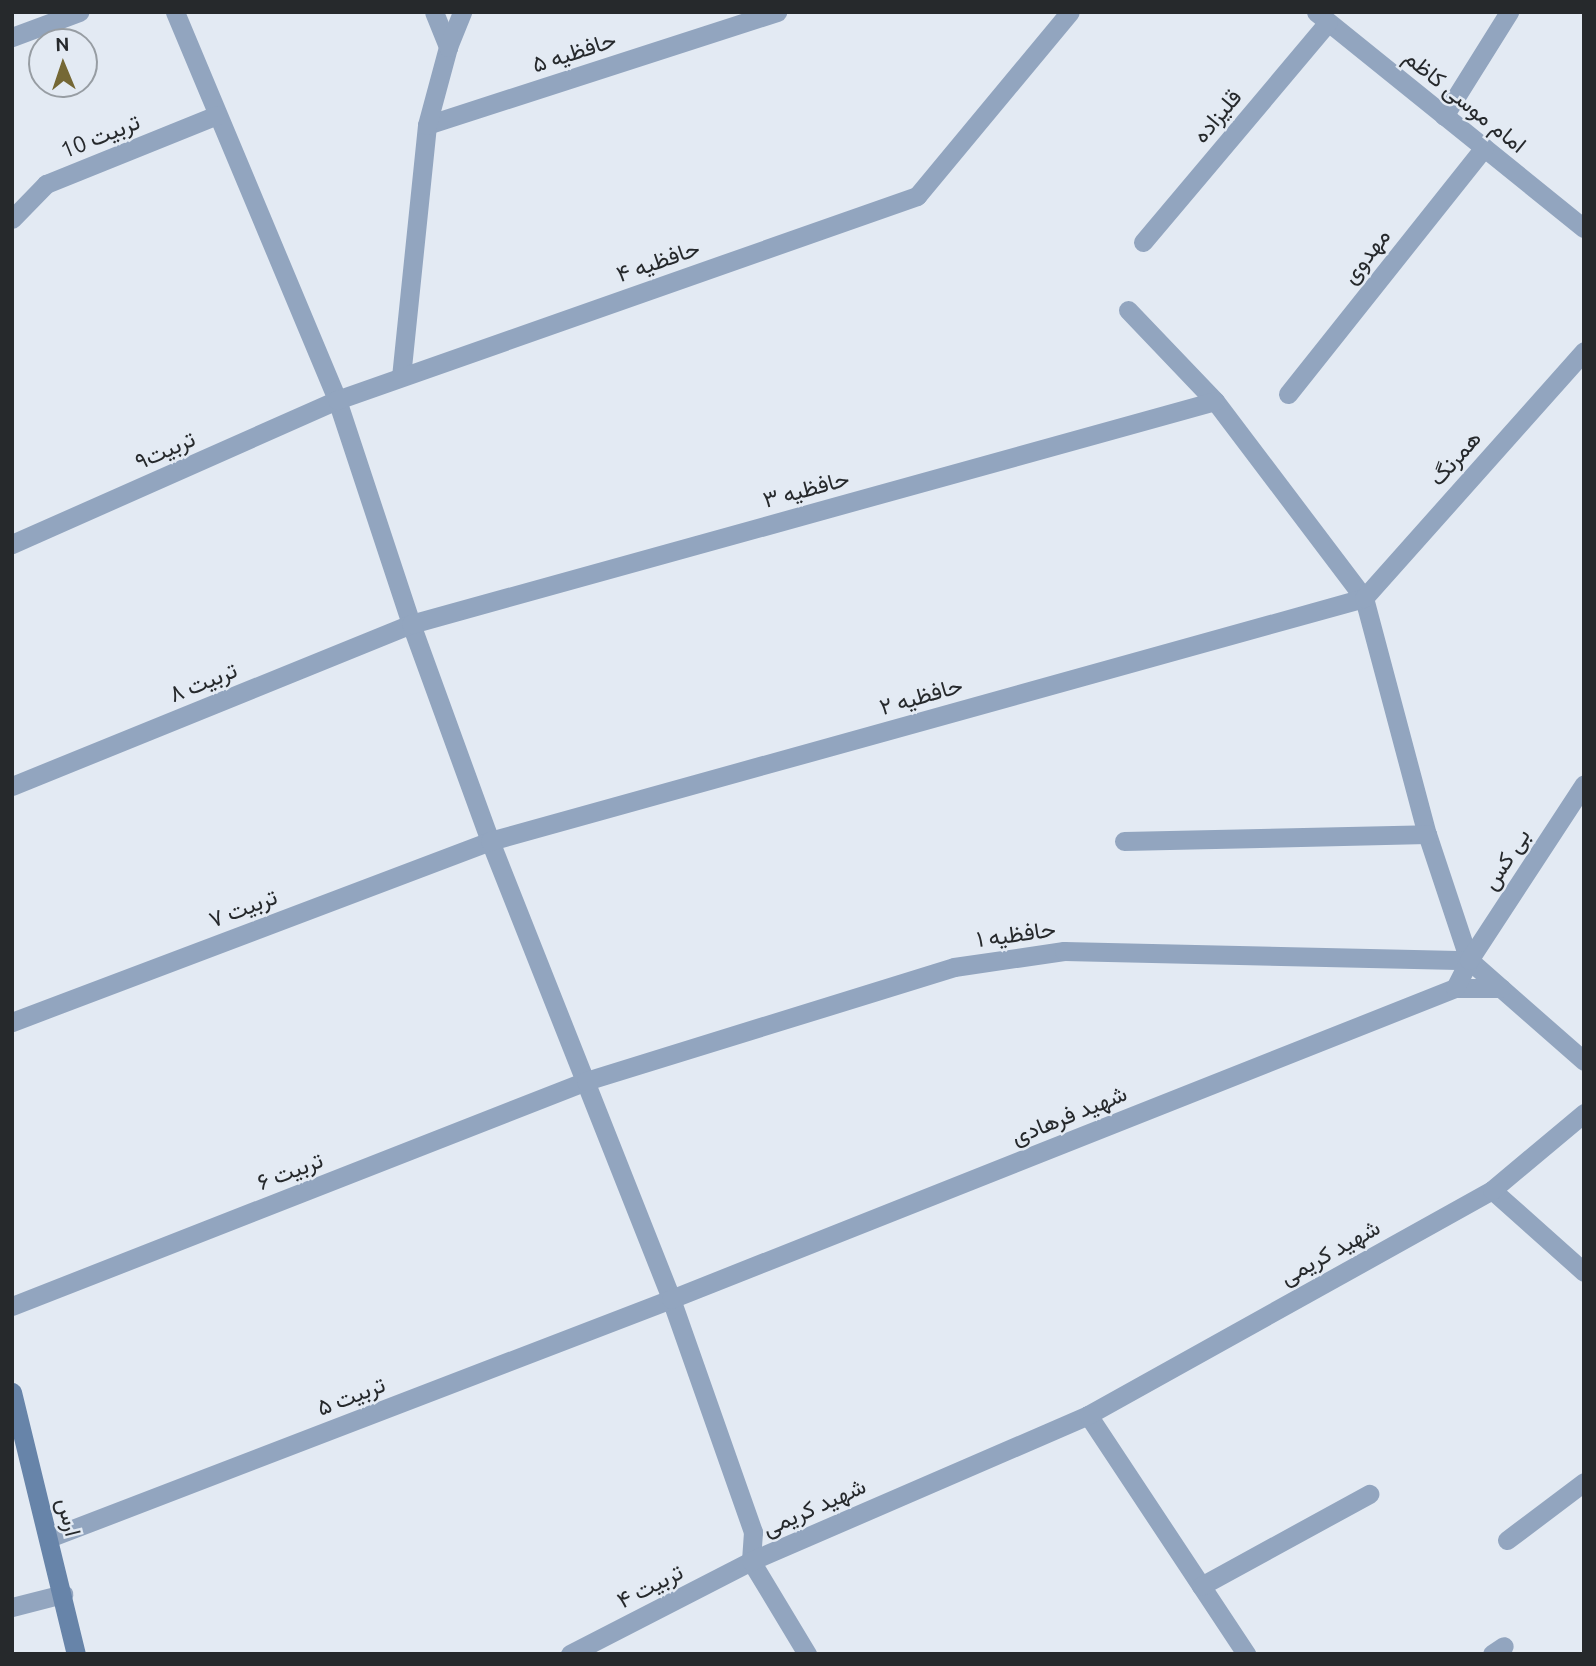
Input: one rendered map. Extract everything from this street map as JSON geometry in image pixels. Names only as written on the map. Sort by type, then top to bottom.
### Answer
[{"type":"main road","name":"ارس","points":[[12,1392],[76,1654]]},
{"type":"street","points":[[12,37],[79,12]]},
{"type":"street","points":[[175,12],[337,400],[411,624],[491,841],[671,1299],[753,1532],[751,1561],[807,1654]]},
{"type":"street","points":[[435,12],[448,47]]},
{"type":"street","points":[[401,377],[427,125],[448,47],[462,12]]},
{"type":"street","name":"حافظیه ۵","points":[[427,125],[777,12]]},
{"type":"street","name":"حافظیه ۴","points":[[337,400],[917,196],[1070,12]]},
{"type":"street","points":[[1444,116],[1509,12]]},
{"type":"street","name":"امام موسی کاظم","points":[[1322,17],[1584,228]]},
{"type":"street","name":"قلیزاده","points":[[1143,242],[1322,17]]},
{"type":"street","name":"تربیت 10","points":[[12,219],[46,184],[218,115]]},
{"type":"street","name":"مهدوی","points":[[1288,394],[1484,148]]},
{"type":"street","points":[[1128,310],[1215,401],[1364,598],[1427,834],[1469,960],[1584,1061]]},
{"type":"street","name":"همرنگ","points":[[1364,598],[1584,351]]},
{"type":"street","name":"تربیت۹","points":[[12,544],[337,400]]},
{"type":"street","name":"حافظیه ۳","points":[[411,624],[1215,401]]},
{"type":"street","name":"حافظیه ۲","points":[[491,841],[1364,598]]},
{"type":"street","name":"تربیت ۸","points":[[12,786],[411,624]]},
{"type":"street","name":"بی کس","points":[[1469,960],[1584,784]]},
{"type":"street","points":[[1124,841],[1427,834]]},
{"type":"street","name":"تربیت ۷","points":[[12,1022],[491,841]]},
{"type":"street","name":"حافظیه ۱","points":[[586,1081],[954,967],[1064,951],[1469,960]]},
{"type":"street","points":[[1469,960],[1455,988],[1501,988]]},
{"type":"street","name":"شهید فرهادی","points":[[671,1299],[1455,988]]},
{"type":"street","name":"تربیت ۶","points":[[12,1306],[586,1081]]},
{"type":"street","name":"شهید کریمی","points":[[751,1561],[1088,1415],[1492,1190],[1584,1113]]},
{"type":"street","points":[[1492,1190],[1584,1272]]},
{"type":"street","name":"تربیت ۵","points":[[49,1538],[671,1299]]},
{"type":"street","points":[[1088,1415],[1246,1654]]},
{"type":"street","points":[[1507,1540],[1584,1482]]},
{"type":"street","points":[[1202,1586],[1369,1494]]},
{"type":"street","name":"تربیت ۴","points":[[570,1654],[751,1561]]},
{"type":"street","points":[[12,1607],[63,1594]]}]
